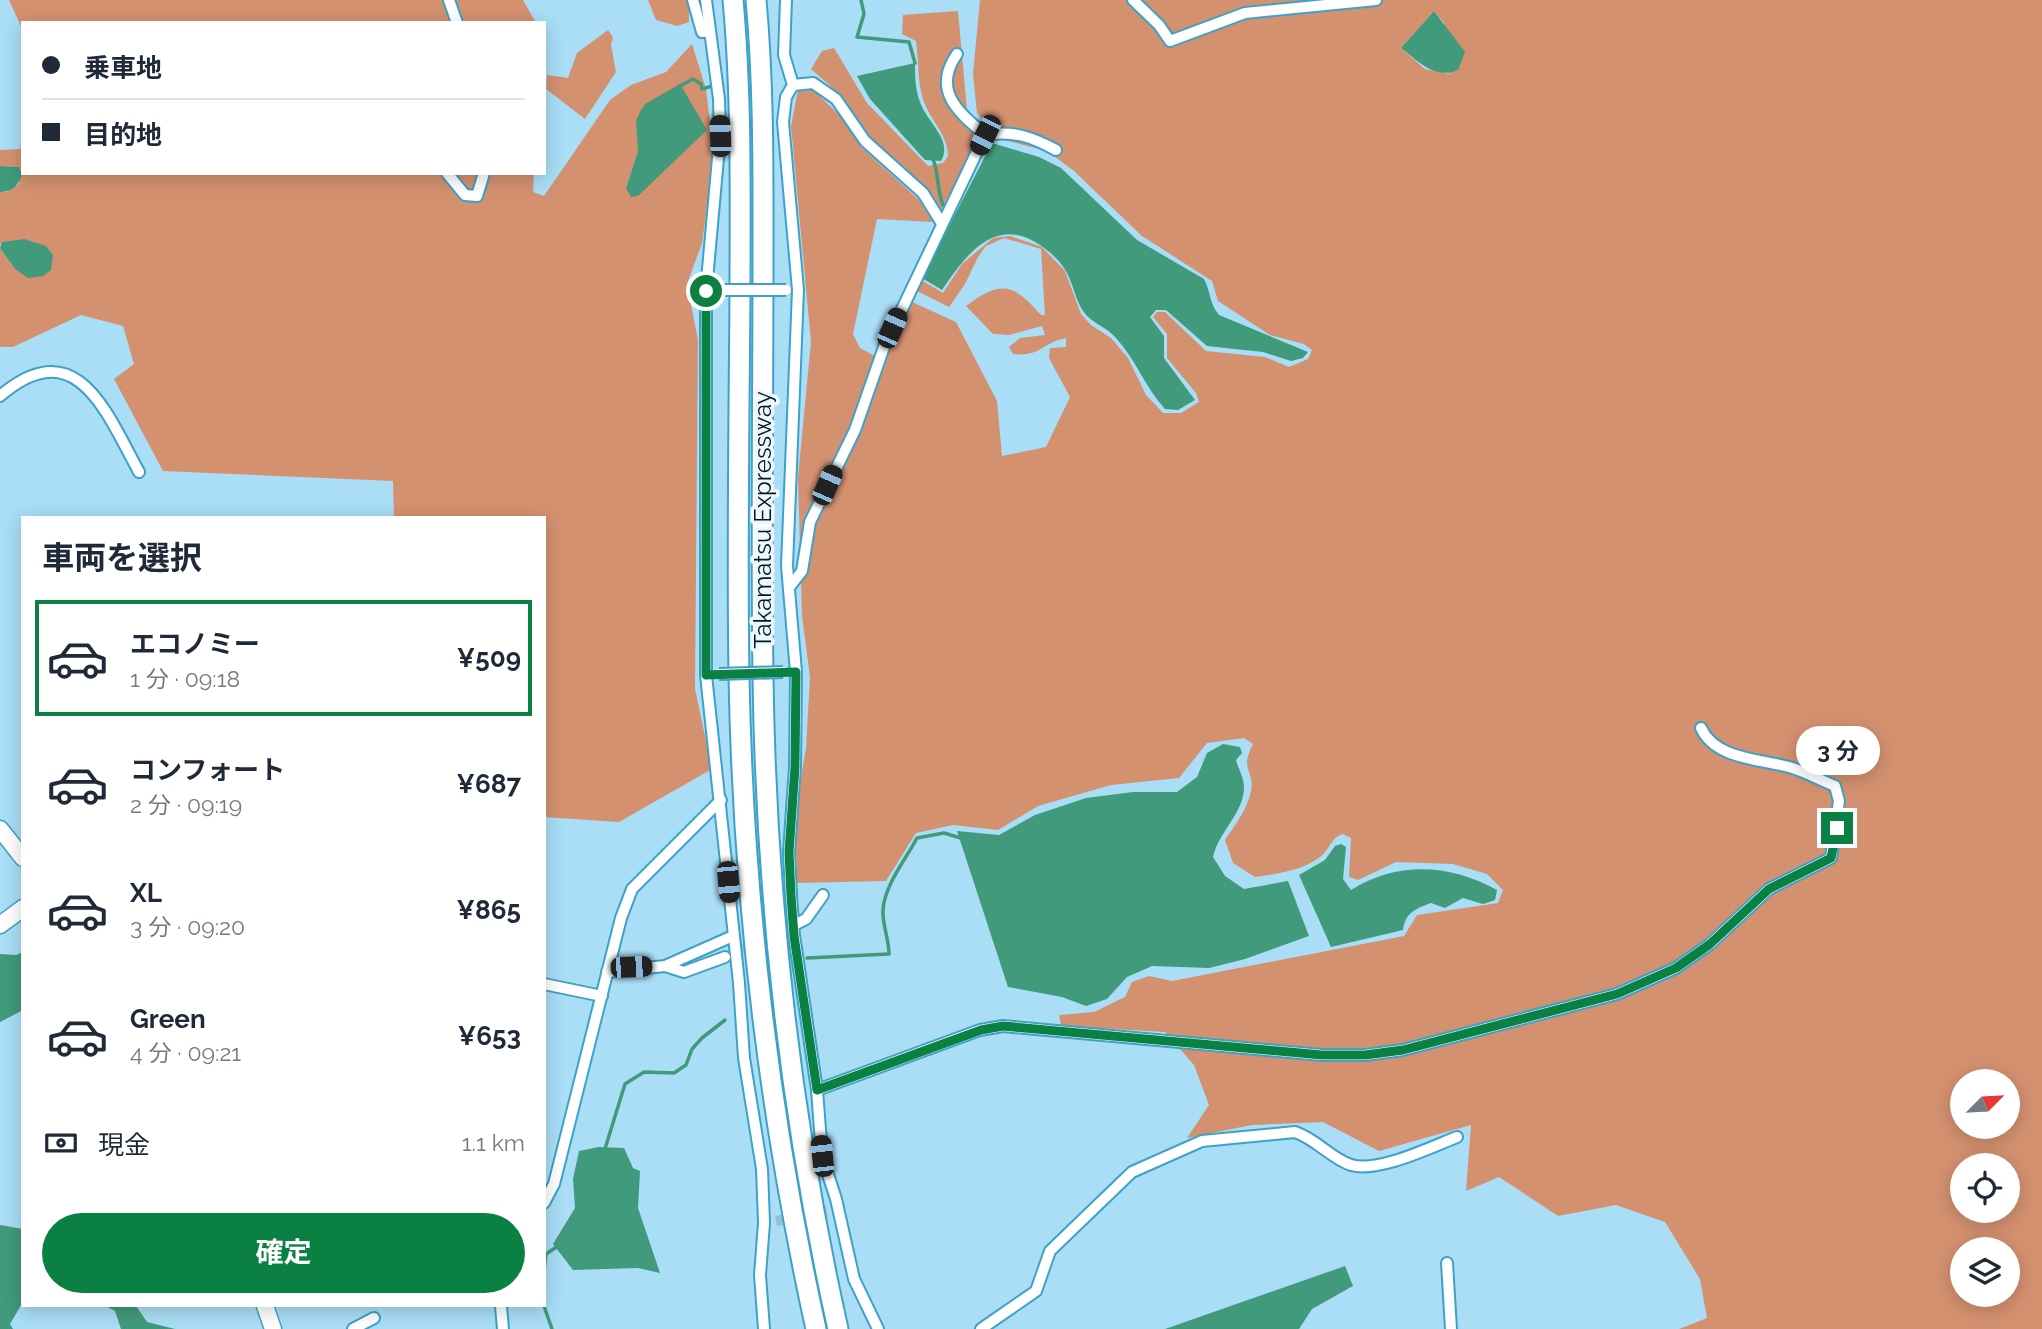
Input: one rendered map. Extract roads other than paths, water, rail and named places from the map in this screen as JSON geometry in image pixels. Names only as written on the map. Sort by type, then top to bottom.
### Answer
[{"type":"highway","name":"Takamatsu Expressway","points":[[733,0],[741,136],[739,680],[750,877],[759,984],[781,1151],[816,1329]]},
{"type":"highway","name":"Takamatsu Expressway","points":[[756,0],[762,136],[763,679],[771,877],[787,1045],[802,1148],[838,1329]]},
{"type":"main road","points":[[0,829],[21,855]]},
{"type":"main road","points":[[0,925],[21,909]]},
{"type":"main road","points":[[265,1307],[273,1329]]},
{"type":"street","points":[[449,0],[456,21]]},
{"type":"street","points":[[693,0],[702,32],[708,32]]},
{"type":"street","points":[[706,0],[708,32],[719,99],[720,136],[710,290],[706,675],[721,800],[744,1058],[770,1222],[760,1275],[764,1329]]},
{"type":"street","points":[[786,0],[784,55],[793,85],[786,97],[783,122],[798,290],[787,566],[791,585],[796,672],[795,767],[789,852],[791,895],[795,949],[817,1090],[822,1156],[833,1211],[854,1279],[878,1329]]},
{"type":"street","points":[[1133,0],[1159,25],[1170,41],[1245,13],[1377,0]]},
{"type":"street","points":[[957,54],[946,69],[945,85],[964,117],[985,135]]},
{"type":"street","points":[[793,85],[813,83],[836,99],[865,141],[923,193],[941,222]]},
{"type":"street","points":[[985,135],[1006,131],[1033,137],[1056,149]]},
{"type":"street","points":[[791,585],[802,571],[810,522],[855,430],[884,347],[941,222],[985,135]]},
{"type":"street","points":[[449,175],[465,195],[477,196],[483,175]]},
{"type":"street","points":[[710,290],[798,290]]},
{"type":"street","points":[[0,396],[15,384],[41,373],[55,372],[77,377],[92,390],[103,405],[139,472]]},
{"type":"street","points":[[706,675],[796,672]]},
{"type":"street","points":[[817,1090],[981,1030],[1003,1026],[1322,1055],[1365,1055],[1403,1050],[1617,994],[1676,968],[1710,944],[1769,889],[1831,858],[1839,802],[1835,786],[1792,768],[1734,755],[1707,739],[1702,728]]},
{"type":"street","points":[[546,1199],[554,1184],[607,972],[632,889],[721,800]]},
{"type":"street","points":[[796,924],[806,919],[823,895]]},
{"type":"street","points":[[607,972],[666,966],[733,936]]},
{"type":"street","points":[[666,966],[684,972],[725,957]]},
{"type":"street","points":[[546,984],[602,996]]},
{"type":"street","points":[[981,1329],[1035,1291],[1050,1251],[1113,1187],[1132,1172],[1168,1153],[1202,1141],[1295,1132],[1309,1136],[1351,1165],[1369,1166],[1410,1156],[1457,1137]]},
{"type":"street","points":[[1447,1263],[1451,1329]]},
{"type":"street","points":[[501,1307],[503,1329]]},
{"type":"street","points":[[353,1329],[374,1318]]},
{"type":"waterway","points":[[861,0],[864,14],[857,37],[909,42],[915,63]]},
{"type":"waterway","points":[[680,86],[693,79],[701,84],[702,89],[712,86]]},
{"type":"waterway","points":[[933,159],[941,200],[943,205],[950,208]]},
{"type":"waterway","points":[[807,958],[889,954],[883,915],[884,901],[891,882],[917,838],[944,833],[964,839]]},
{"type":"waterway","points":[[604,1152],[625,1084],[644,1072],[674,1073],[686,1065],[692,1049],[702,1038],[725,1020]]},
{"type":"waterway","points":[[546,1254],[558,1246]]},
{"type":"waterway","points":[[544,1307],[552,1329]]},
{"type":"tunnel","points":[[728,956],[796,924]]},
{"type":"tunnel","points":[[776,1221],[827,1212]]}]
